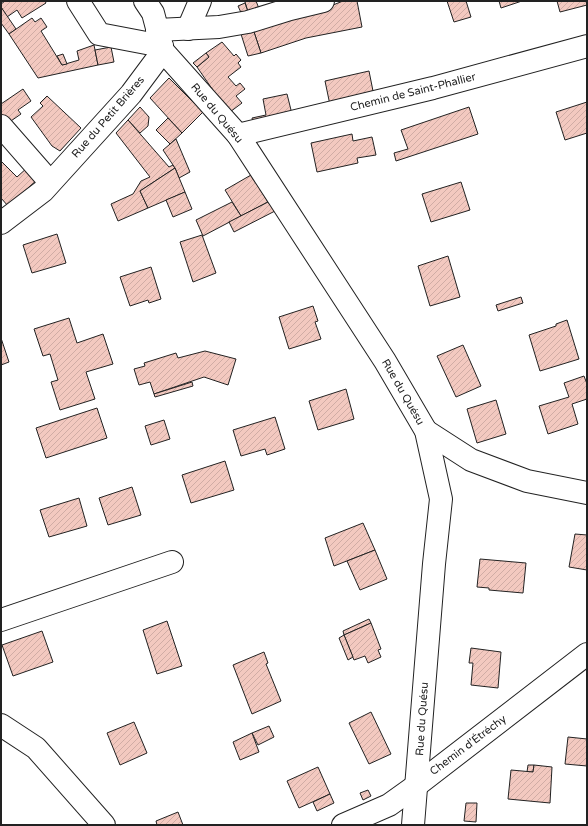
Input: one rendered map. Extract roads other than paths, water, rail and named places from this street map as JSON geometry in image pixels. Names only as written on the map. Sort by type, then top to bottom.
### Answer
[{"type":"street","points":[[78,1],[99,34],[161,42],[188,29],[219,28],[234,25],[323,1]]},
{"type":"street","points":[[145,1],[153,13],[161,42]]},
{"type":"street","points":[[188,29],[200,1]]},
{"type":"street","name":"Rue du Quésu","points":[[161,42],[238,135],[385,362],[426,431],[441,499],[434,564],[413,825]]},
{"type":"street","name":"Rue du Petit Brières","points":[[1,223],[43,191],[131,94],[161,42]]},
{"type":"street","name":"Chemin de Saint-Phallier","points":[[238,135],[433,88],[587,46]]},
{"type":"street","points":[[1,126],[50,182]]},
{"type":"street","points":[[426,431],[471,460],[527,481],[587,493]]},
{"type":"street","points":[[1,620],[172,562]]},
{"type":"street","name":"Chemin d'Étréchy","points":[[343,825],[389,804],[417,785],[587,654]]},
{"type":"street","points":[[1,726],[36,748],[104,825]]}]
